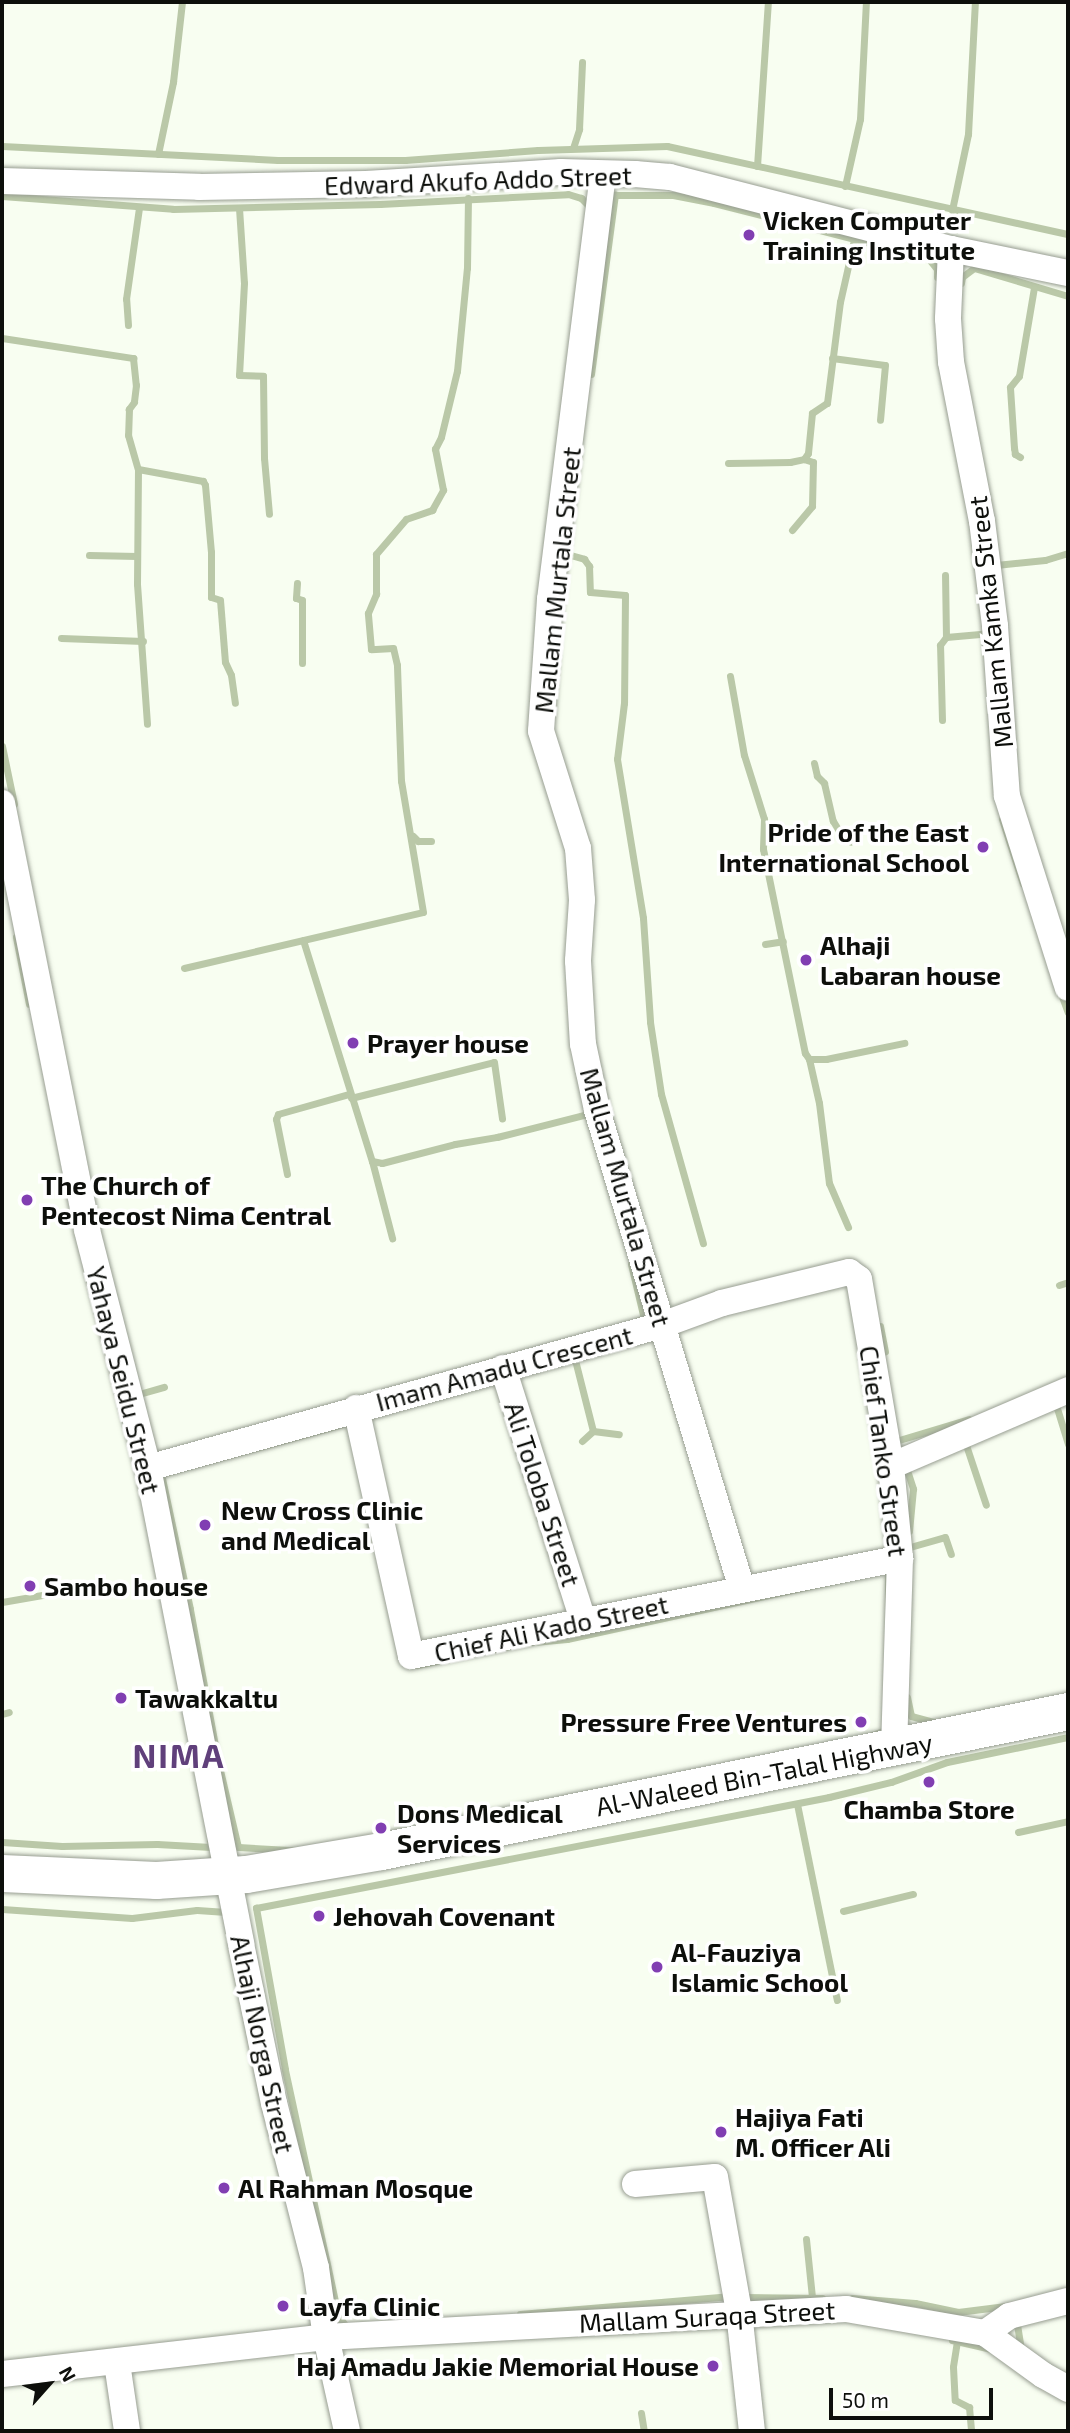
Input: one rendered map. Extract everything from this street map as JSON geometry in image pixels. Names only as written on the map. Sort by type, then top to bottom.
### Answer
[{"type":"street","name":"Edward Akufo Addo Street","points":[[2,181],[199,187],[366,184],[561,172],[670,177],[951,249],[1068,273]]},
{"type":"street","name":"Mallam Murtala Street","points":[[603,174],[552,586],[540,710],[541,731],[578,848],[582,900],[578,961],[583,1044],[597,1110],[742,1589]]},
{"type":"street","name":"Mallam Kamka Street","points":[[951,249],[948,319],[951,362],[982,521],[995,626],[1007,796],[1068,988]]},
{"type":"street","name":"Yahaya Seidu Street","points":[[2,803],[87,1230],[148,1468],[185,1667],[229,1874]]},
{"type":"street","name":"Imam Amadu Crescent","points":[[148,1468],[662,1325],[722,1303],[831,1275],[849,1272],[859,1279]]},
{"type":"street","name":"Chief Tanko Street","points":[[859,1279],[891,1466],[900,1558],[894,1749]]},
{"type":"street","name":"Ali Toloba Street","points":[[503,1368],[583,1620]]},
{"type":"street","points":[[891,1466],[1068,1390]]},
{"type":"street","name":"Chief Ali Kado Street","points":[[356,1408],[411,1657],[583,1620],[900,1558]]},
{"type":"street","name":"Al-Waleed Bin-Talal Highway","points":[[2,1872],[156,1880],[229,1874],[381,1851],[894,1749],[1068,1711]]},
{"type":"street","name":"Alhaji Norga Street","points":[[229,1874],[274,2103],[316,2268],[326,2337],[347,2431]]},
{"type":"street","points":[[635,2184],[715,2176],[739,2312],[752,2431]]},
{"type":"street","points":[[985,2333],[1009,2316],[1068,2301]]},
{"type":"street","name":"Mallam Suraqa Street","points":[[2,2374],[117,2363],[326,2337],[739,2312],[846,2309],[985,2333],[1068,2389]]},
{"type":"street","points":[[117,2363],[127,2431]]},
{"type":"waterway","points":[[158,154],[173,82],[182,2]]},
{"type":"waterway","points":[[757,166],[768,2]]},
{"type":"waterway","points":[[845,186],[860,119],[866,2]]},
{"type":"waterway","points":[[952,210],[968,134],[975,2]]},
{"type":"waterway","points":[[573,148],[579,129],[582,62]]},
{"type":"waterway","points":[[2,146],[278,160],[405,160],[538,150],[667,146],[1068,234]]},
{"type":"waterway","points":[[2,196],[173,209],[380,204],[568,194],[581,198],[590,207]]},
{"type":"waterway","points":[[591,374],[615,195],[673,195],[714,203],[928,258],[937,269],[937,277]]},
{"type":"waterway","points":[[184,968],[423,912],[401,781],[397,665],[393,648],[371,649],[368,613],[376,594],[376,554],[406,519],[432,510],[443,490],[435,449],[441,437],[457,371],[467,268],[468,198]]},
{"type":"waterway","points":[[128,325],[126,299],[139,208]]},
{"type":"waterway","points":[[239,208],[244,283],[239,375],[263,376],[264,458],[269,514]]},
{"type":"waterway","points":[[728,463],[790,462],[804,459],[808,453],[812,413],[827,403],[840,302],[854,240]]},
{"type":"waterway","points":[[961,283],[962,277],[974,268],[1068,296]]},
{"type":"waterway","points":[[1020,457],[1015,454],[1014,448],[1010,387],[1019,376],[1034,287]]},
{"type":"waterway","points":[[2,338],[133,358],[136,385],[134,402],[129,409],[128,435],[138,469],[137,584],[147,724]]},
{"type":"waterway","points":[[832,358],[885,365],[880,420]]},
{"type":"waterway","points":[[792,530],[812,506],[813,462],[804,459]]},
{"type":"waterway","points":[[138,469],[203,481],[205,485],[211,552],[211,597],[220,600],[225,662],[231,675],[235,703]]},
{"type":"waterway","points":[[996,565],[1045,560],[1068,553]]},
{"type":"waterway","points":[[567,554],[584,559],[589,566],[590,592],[625,595],[624,703],[617,759],[643,918],[650,1022],[661,1094],[703,1243]]},
{"type":"waterway","points":[[89,555],[137,556]]},
{"type":"waterway","points":[[942,720],[940,645],[946,637],[945,575]]},
{"type":"waterway","points":[[297,583],[296,598],[302,600],[302,663]]},
{"type":"waterway","points":[[946,637],[983,634]]},
{"type":"waterway","points":[[61,638],[143,641]]},
{"type":"waterway","points":[[730,676],[744,755],[764,819],[763,849],[805,1053],[809,1059],[826,1059],[904,1043]]},
{"type":"waterway","points":[[2,746],[14,804]]},
{"type":"waterway","points":[[814,763],[817,776],[824,783],[833,821],[842,836],[849,837],[851,842]]},
{"type":"waterway","points":[[1002,819],[1023,884]]},
{"type":"waterway","points":[[413,836],[418,841],[431,841]]},
{"type":"waterway","points":[[16,937],[29,1004]]},
{"type":"waterway","points":[[303,940],[372,1161],[392,1238]]},
{"type":"waterway","points":[[765,944],[783,941]]},
{"type":"waterway","points":[[1060,991],[1068,1013]]},
{"type":"waterway","points":[[809,1059],[819,1103],[829,1183],[848,1227]]},
{"type":"waterway","points":[[351,1098],[494,1062],[502,1118]]},
{"type":"waterway","points":[[287,1174],[276,1119],[278,1114],[349,1094]]},
{"type":"waterway","points":[[372,1161],[382,1163],[587,1114]]},
{"type":"waterway","points":[[631,1264],[644,1319],[639,1320]]},
{"type":"waterway","points":[[1059,1285],[1068,1282]]},
{"type":"waterway","points":[[880,1326],[885,1352]]},
{"type":"waterway","points":[[574,1356],[593,1431]]},
{"type":"waterway","points":[[139,1394],[164,1387]]},
{"type":"waterway","points":[[1056,1405],[1068,1444]]},
{"type":"waterway","points":[[899,1440],[969,1419]]},
{"type":"waterway","points":[[346,1423],[353,1427],[405,1657],[411,1662],[417,1665],[523,1643],[567,1639],[888,1569],[888,1729],[862,1739],[324,1852],[238,1847],[218,1762],[190,1609],[161,1474],[346,1423]]},
{"type":"waterway","points":[[593,1431],[619,1434]]},
{"type":"waterway","points":[[582,1441],[593,1431]]},
{"type":"waterway","points":[[965,1442],[986,1505]]},
{"type":"waterway","points":[[906,1467],[913,1489],[909,1531]]},
{"type":"waterway","points":[[910,1547],[945,1537],[951,1554]]},
{"type":"waterway","points":[[2,1602],[65,1591]]},
{"type":"waterway","points":[[907,1697],[911,1716],[934,1722]]},
{"type":"waterway","points":[[2,1714],[9,1712]]},
{"type":"waterway","points":[[348,2329],[338,2315],[285,2069],[256,1908],[829,1797],[891,1782],[947,1762],[1068,1737]]},
{"type":"waterway","points":[[797,1804],[837,2000]]},
{"type":"waterway","points":[[1018,1832],[1068,1821]]},
{"type":"waterway","points":[[2,1842],[62,1846],[157,1844],[211,1847],[210,1839]]},
{"type":"waterway","points":[[843,1911],[913,1894]]},
{"type":"waterway","points":[[2,1909],[132,1918],[197,1910],[226,1912],[227,1917]]},
{"type":"waterway","points":[[806,2239],[812,2297]]},
{"type":"waterway","points":[[520,2314],[731,2296]]},
{"type":"waterway","points":[[743,2297],[822,2298]]},
{"type":"waterway","points":[[852,2298],[915,2303],[958,2312],[1006,2306]]},
{"type":"waterway","points":[[1016,2318],[1021,2348]]},
{"type":"waterway","points":[[952,2340],[988,2348]]},
{"type":"waterway","points":[[957,2341],[953,2367],[955,2400],[969,2407],[971,2431]]},
{"type":"waterway","points":[[641,2413],[644,2431]]},
{"type":"place","name":"Vicken Computer Training Institute","points":[[749,235]]},
{"type":"place","name":"Pride of the East International School","points":[[983,847]]},
{"type":"place","name":"Alhaji Labaran house","points":[[806,960]]},
{"type":"place","name":"Prayer house","points":[[353,1043]]},
{"type":"place","name":"The Church of Pentecost Nima Central","points":[[27,1200]]},
{"type":"place","name":"New Cross Clinic and Medical","points":[[205,1525]]},
{"type":"place","name":"Sambo house","points":[[30,1586]]},
{"type":"place","name":"Tawakkaltu","points":[[121,1698]]},
{"type":"place","name":"Pressure Free Ventures","points":[[861,1722]]},
{"type":"place","name":"Chamba Store","points":[[929,1782]]},
{"type":"place","name":"Dons Medical Services","points":[[381,1828]]},
{"type":"place","name":"Jehovah Covenant","points":[[319,1916]]},
{"type":"place","name":"Al-Fauziya Islamic School","points":[[657,1967]]},
{"type":"place","name":"Hajiya Fati M. Officer Ali","points":[[721,2132]]},
{"type":"place","name":"Al Rahman Mosque","points":[[224,2188]]},
{"type":"place","name":"Layfa Clinic","points":[[283,2306]]},
{"type":"place","name":"Haj Amadu Jakie Memorial House","points":[[713,2366]]},
{"type":"district","name":"NIMA","points":[[179,1756]]}]
